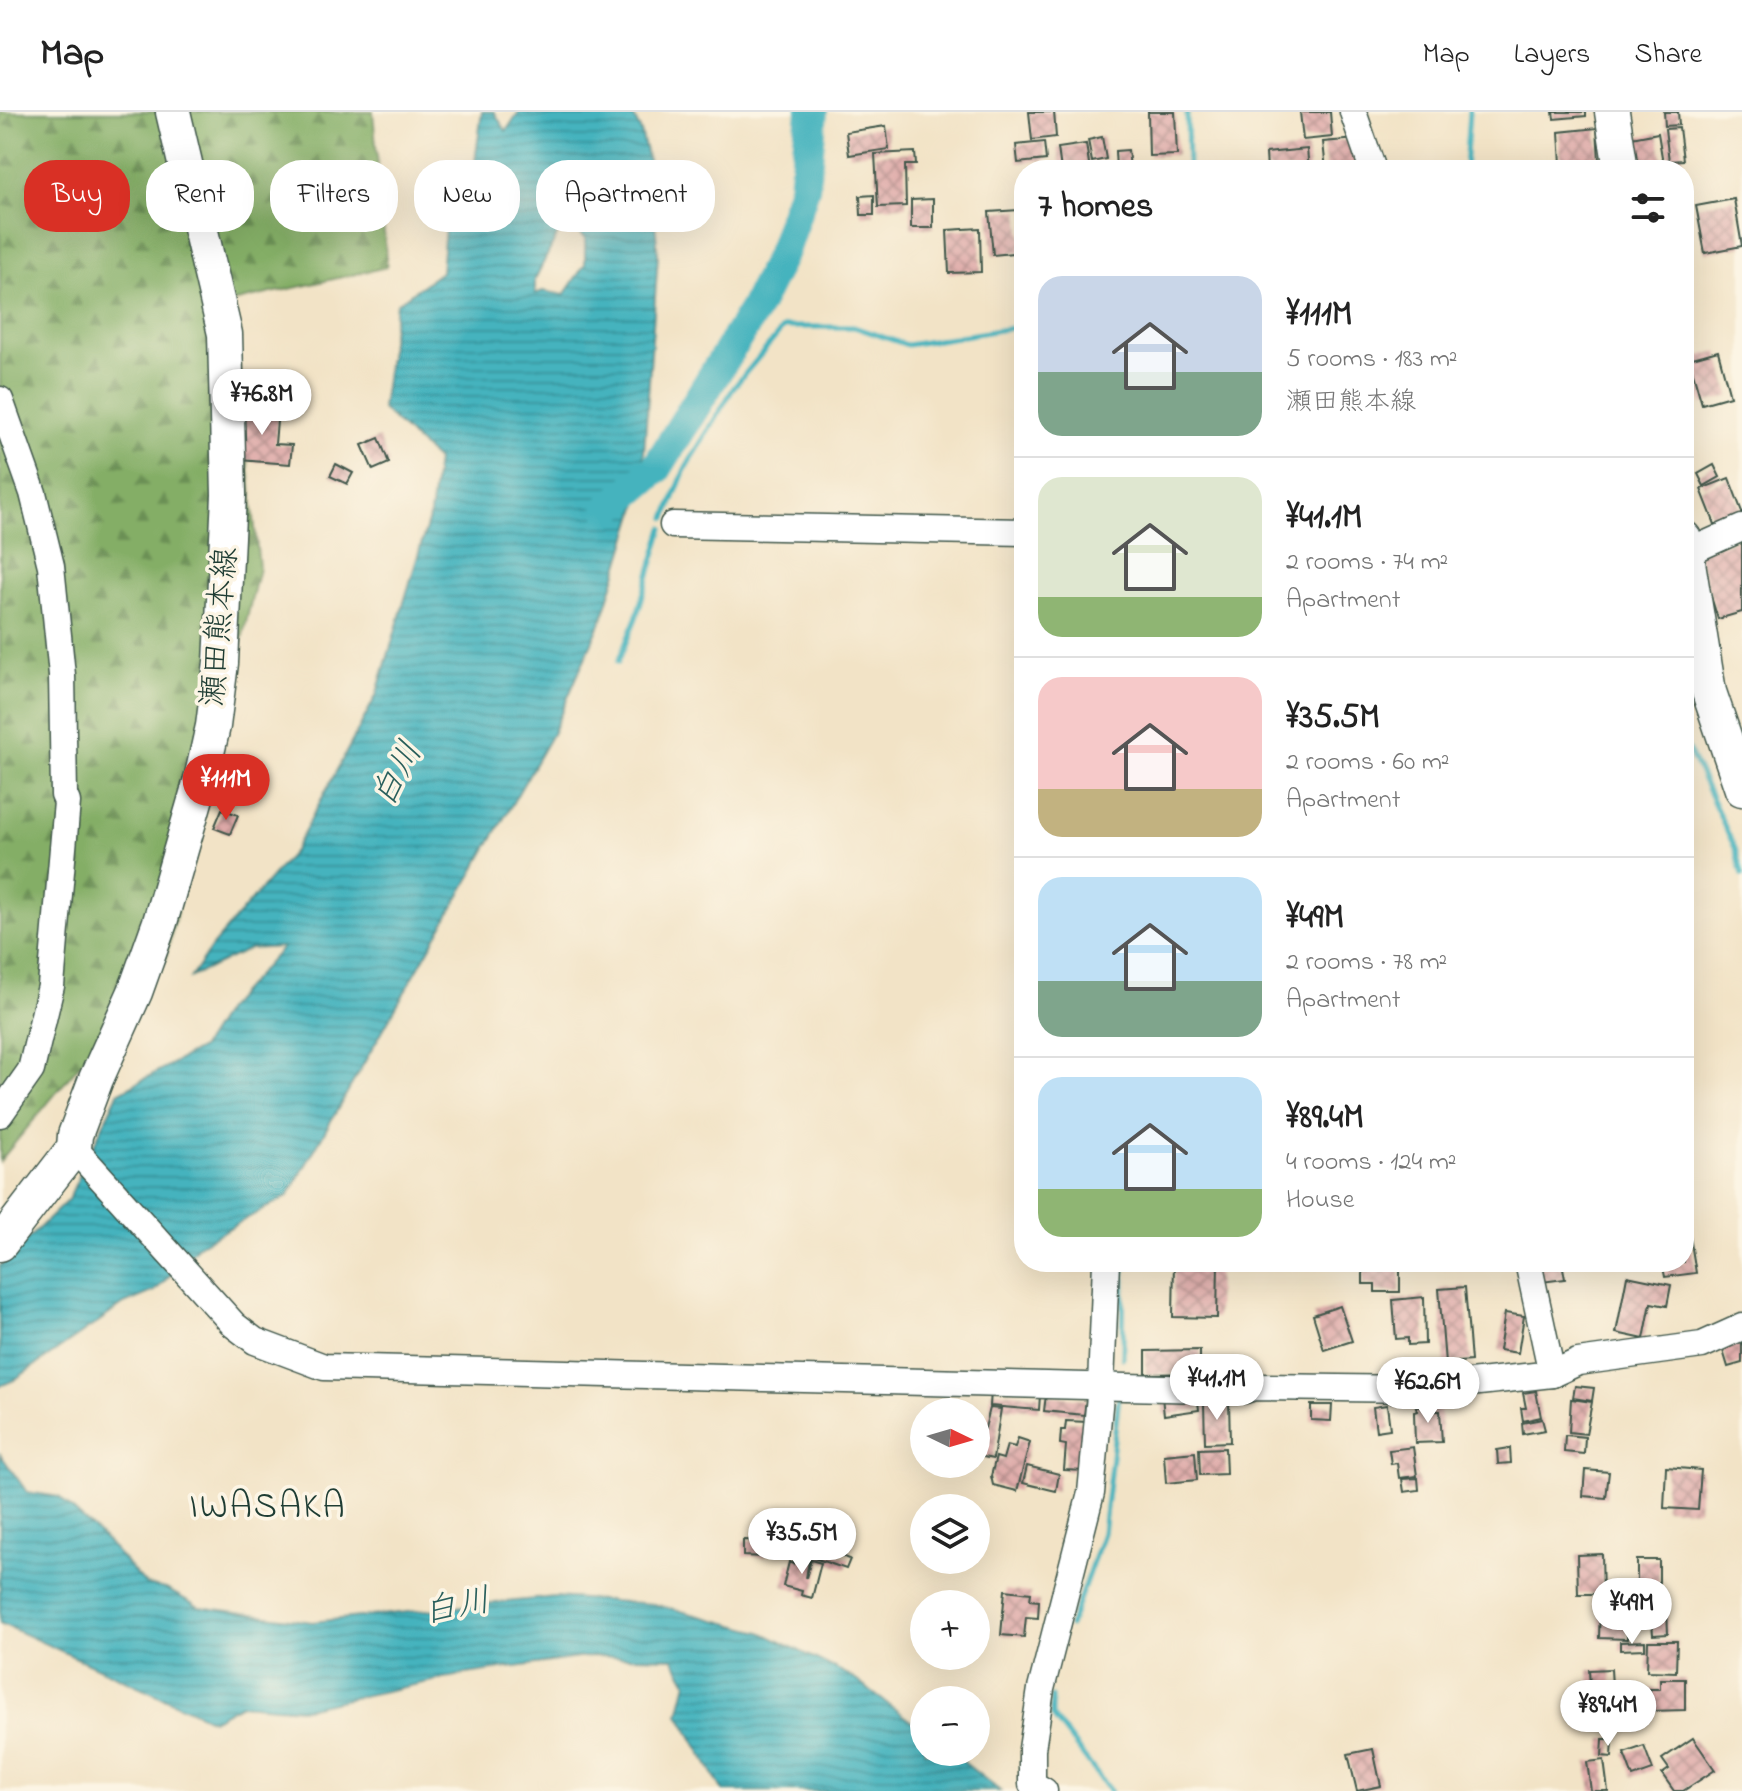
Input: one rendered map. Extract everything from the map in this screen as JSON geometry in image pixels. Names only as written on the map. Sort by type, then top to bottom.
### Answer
[{"type":"main road","name":"瀬田熊本線","points":[[0,1244],[78,1153],[75,1135],[135,992],[160,922],[201,780],[213,726],[221,663],[229,495],[225,334],[173,112]]},
{"type":"main road","points":[[1612,112],[1619,160]]},
{"type":"main road","points":[[1694,602],[1709,692],[1742,789]]},
{"type":"street","points":[[1353,112],[1370,160]]},
{"type":"street","points":[[0,400],[33,493],[51,566],[62,675],[64,795],[67,802],[48,999],[31,1070],[0,1114]]},
{"type":"street","points":[[673,525],[1014,532]]},
{"type":"street","points":[[1694,545],[1742,528]]},
{"type":"street","points":[[78,1153],[234,1325],[255,1341],[324,1367],[1245,1390],[1254,1387],[1415,1389],[1552,1374],[1578,1362],[1702,1345],[1742,1327]]},
{"type":"street","points":[[1044,1791],[1032,1784],[1032,1749],[1041,1689],[1091,1493],[1101,1385],[1106,1272]]},
{"type":"street","points":[[1530,1272],[1552,1374]]},
{"type":"green space","points":[[0,112],[373,112],[377,160],[270,160],[270,232],[384,232],[387,267],[232,302],[259,568],[165,961],[0,1161]]},
{"type":"water","name":"白川","points":[[482,112],[494,112],[506,131],[519,112],[632,112],[648,160],[536,160],[536,232],[559,232],[535,279],[535,294],[543,291],[564,295],[585,264],[585,238],[578,232],[656,232],[658,255],[641,494],[603,617],[552,734],[288,1196],[200,1244],[155,1291],[124,1304],[14,1380],[0,1386],[0,1266],[68,1200],[118,1093],[201,1048],[225,1010],[283,947],[249,949],[191,977],[212,946],[294,851],[376,696],[430,515],[437,460],[382,409],[396,304],[441,272],[445,232],[520,232],[520,160],[475,160]]},
{"type":"water","name":"白川","points":[[0,1454],[27,1492],[59,1497],[106,1541],[146,1585],[166,1589],[199,1607],[312,1622],[555,1597],[654,1604],[761,1632],[849,1675],[910,1721],[910,1766],[969,1766],[1000,1791],[723,1791],[679,1714],[687,1682],[673,1658],[592,1656],[466,1674],[300,1709],[241,1704],[212,1720],[0,1623]]},
{"type":"building","points":[[1029,112],[1054,112],[1056,137],[1032,140]]},
{"type":"building","points":[[1148,112],[1175,112],[1177,155],[1149,156]]},
{"type":"building","points":[[1300,112],[1330,112],[1332,137],[1303,140]]},
{"type":"building","points":[[1553,112],[1586,112],[1586,116],[1554,119]]},
{"type":"building","points":[[1664,112],[1678,112],[1679,125],[1665,126]]},
{"type":"building","points":[[886,126],[889,149],[849,155],[846,132]]},
{"type":"building","points":[[1597,128],[1599,160],[1561,160],[1559,132]]},
{"type":"building","points":[[1679,128],[1683,160],[1669,160],[1665,129]]},
{"type":"building","points":[[1658,133],[1662,160],[1629,160],[1626,139]]},
{"type":"building","points":[[1102,137],[1106,159],[1092,160],[1088,140]]},
{"type":"building","points":[[1357,139],[1359,160],[1325,160],[1323,142]]},
{"type":"building","points":[[1044,142],[1046,160],[1018,160],[1016,145]]},
{"type":"building","points":[[1086,144],[1088,160],[1060,160],[1058,148]]},
{"type":"building","points":[[1307,149],[1308,160],[1266,160],[1266,153]]},
{"type":"building","points":[[1128,150],[1129,160],[1116,160],[1115,151]]},
{"type":"building","points":[[915,152],[916,165],[905,165],[906,206],[878,207],[875,154]]},
{"type":"building","points":[[874,195],[874,215],[861,215],[860,196]]},
{"type":"building","points":[[933,199],[933,228],[911,228],[911,200]]},
{"type":"building","points":[[1734,199],[1742,246],[1705,253],[1696,206]]},
{"type":"building","points":[[1014,210],[1014,253],[993,255],[989,212]]},
{"type":"building","points":[[980,228],[981,272],[949,273],[947,230]]},
{"type":"building","points":[[1718,351],[1730,396],[1702,404],[1694,376],[1694,358]]},
{"type":"building","points":[[243,406],[278,409],[275,444],[292,445],[290,464],[239,460]]},
{"type":"building","points":[[379,438],[389,463],[373,470],[362,445]]},
{"type":"building","points":[[336,464],[353,473],[347,484],[330,476]]},
{"type":"building","points":[[1714,465],[1720,477],[1704,486],[1698,474]]},
{"type":"building","points":[[1729,478],[1742,512],[1742,522],[1718,532],[1701,489]]},
{"type":"building","points":[[1742,538],[1742,612],[1718,619],[1697,552]]},
{"type":"building","points":[[222,809],[238,815],[230,834],[214,828]]},
{"type":"building","points":[[1694,1261],[1696,1273],[1665,1277],[1664,1272],[1694,1272]]},
{"type":"building","points":[[1174,1272],[1218,1272],[1217,1318],[1173,1317]]},
{"type":"building","points":[[1363,1272],[1400,1272],[1400,1292],[1375,1292],[1375,1284],[1363,1284]]},
{"type":"building","points":[[1540,1272],[1564,1272],[1565,1279],[1542,1282]]},
{"type":"building","points":[[1627,1276],[1671,1285],[1667,1306],[1651,1303],[1644,1339],[1616,1333]]},
{"type":"building","points":[[1465,1287],[1471,1361],[1445,1363],[1439,1289]]},
{"type":"building","points":[[1424,1297],[1425,1344],[1408,1345],[1408,1338],[1396,1339],[1393,1300]]},
{"type":"building","points":[[1340,1306],[1352,1341],[1324,1350],[1313,1315]]},
{"type":"building","points":[[1505,1313],[1524,1316],[1518,1353],[1499,1350]]},
{"type":"building","points":[[1742,1338],[1742,1363],[1728,1367],[1721,1344]]},
{"type":"building","points":[[1200,1350],[1200,1373],[1146,1374],[1146,1351]]},
{"type":"building","points":[[1575,1386],[1594,1388],[1592,1401],[1573,1398]]},
{"type":"building","points":[[991,1391],[1040,1395],[1039,1410],[990,1406]]},
{"type":"building","points":[[1536,1391],[1541,1417],[1523,1421],[1521,1408],[1526,1408],[1523,1393]]},
{"type":"building","points":[[1197,1393],[1199,1410],[1164,1415],[1162,1397]]},
{"type":"building","points":[[1046,1395],[1086,1399],[1084,1415],[1044,1411]]},
{"type":"building","points":[[1571,1399],[1592,1402],[1586,1434],[1569,1432]]},
{"type":"building","points":[[1229,1402],[1230,1442],[1205,1443],[1204,1403]]},
{"type":"building","points":[[1311,1405],[1332,1405],[1331,1421],[1311,1420]]},
{"type":"building","points":[[1387,1405],[1390,1429],[1376,1431],[1373,1407]]},
{"type":"building","points":[[1436,1406],[1436,1411],[1440,1411],[1442,1442],[1415,1443],[1416,1407]]},
{"type":"building","points":[[990,1408],[1001,1409],[993,1459],[990,1458]]},
{"type":"building","points":[[1542,1419],[1545,1430],[1523,1434],[1522,1423]]},
{"type":"building","points":[[1066,1421],[1088,1422],[1085,1471],[1064,1470],[1066,1445],[1060,1444],[1061,1430],[1065,1430]]},
{"type":"building","points":[[1565,1435],[1585,1437],[1584,1454],[1564,1452]]},
{"type":"building","points":[[1018,1438],[1030,1442],[1017,1491],[993,1485],[991,1476],[996,1457],[1003,1459],[1007,1445],[1015,1447]]},
{"type":"building","points":[[1413,1447],[1417,1476],[1399,1478],[1397,1463],[1391,1464],[1389,1450]]},
{"type":"building","points":[[1225,1448],[1226,1474],[1200,1475],[1199,1449]]},
{"type":"building","points":[[1510,1448],[1511,1463],[1498,1464],[1497,1450]]},
{"type":"building","points":[[1195,1452],[1197,1480],[1166,1483],[1164,1455]]},
{"type":"building","points":[[1027,1466],[1059,1474],[1056,1491],[1023,1483]]},
{"type":"building","points":[[1666,1467],[1701,1470],[1698,1510],[1664,1508]]},
{"type":"building","points":[[1585,1470],[1609,1472],[1606,1498],[1583,1496]]},
{"type":"building","points":[[1418,1478],[1419,1490],[1404,1492],[1402,1479]]},
{"type":"building","points":[[743,1540],[766,1541],[766,1557],[743,1556]]},
{"type":"building","points":[[800,1541],[850,1559],[846,1569],[797,1552]]},
{"type":"building","points":[[1602,1554],[1603,1594],[1578,1594],[1577,1555]]},
{"type":"building","points":[[795,1557],[809,1560],[806,1578],[811,1560],[821,1563],[812,1598],[801,1595],[802,1591],[783,1586],[789,1562],[793,1564]]},
{"type":"building","points":[[1637,1560],[1659,1560],[1659,1595],[1637,1595]]},
{"type":"building","points":[[1005,1590],[1031,1593],[1030,1600],[1039,1601],[1038,1618],[1026,1617],[1024,1637],[1001,1635]]},
{"type":"building","points":[[1600,1606],[1628,1607],[1627,1639],[1599,1638]]},
{"type":"building","points":[[1651,1609],[1667,1609],[1668,1634],[1653,1635]]},
{"type":"building","points":[[1645,1641],[1645,1649],[1620,1650],[1620,1642]]},
{"type":"building","points":[[1648,1641],[1677,1641],[1676,1672],[1647,1671]]},
{"type":"building","points":[[1611,1669],[1612,1686],[1590,1687],[1589,1670]]},
{"type":"building","points":[[1660,1679],[1685,1679],[1685,1710],[1650,1711],[1650,1689],[1660,1689]]},
{"type":"building","points":[[1612,1689],[1614,1712],[1594,1714],[1592,1691]]},
{"type":"building","points":[[1628,1689],[1629,1710],[1617,1710],[1615,1690]]},
{"type":"building","points":[[1693,1738],[1715,1770],[1683,1791],[1674,1791],[1662,1774],[1669,1769],[1662,1759]]},
{"type":"building","points":[[1603,1739],[1613,1739],[1612,1757],[1602,1756]]},
{"type":"building","points":[[1644,1746],[1653,1770],[1633,1777],[1624,1753]]},
{"type":"building","points":[[1373,1749],[1381,1786],[1357,1791],[1348,1754]]},
{"type":"building","points":[[1604,1760],[1608,1791],[1591,1791],[1587,1762]]},
{"type":"waterway","points":[[609,509],[656,469],[754,310],[783,251],[804,188],[812,112]]},
{"type":"waterway","points":[[1187,112],[1188,160]]},
{"type":"waterway","points":[[1466,160],[1469,112]]},
{"type":"waterway","points":[[666,518],[685,469],[734,387],[784,327],[854,327],[907,345],[1014,328]]},
{"type":"waterway","points":[[618,662],[636,618],[663,528]]},
{"type":"waterway","points":[[1694,761],[1735,848],[1742,875]]},
{"type":"waterway","points":[[1123,1358],[1124,1272]]},
{"type":"waterway","points":[[1070,1626],[1103,1533],[1119,1397]]},
{"type":"waterway","points":[[1052,1697],[1052,1715],[1110,1791]]},
{"type":"district","name":"IWASAKA","points":[[268,1508]]}]
